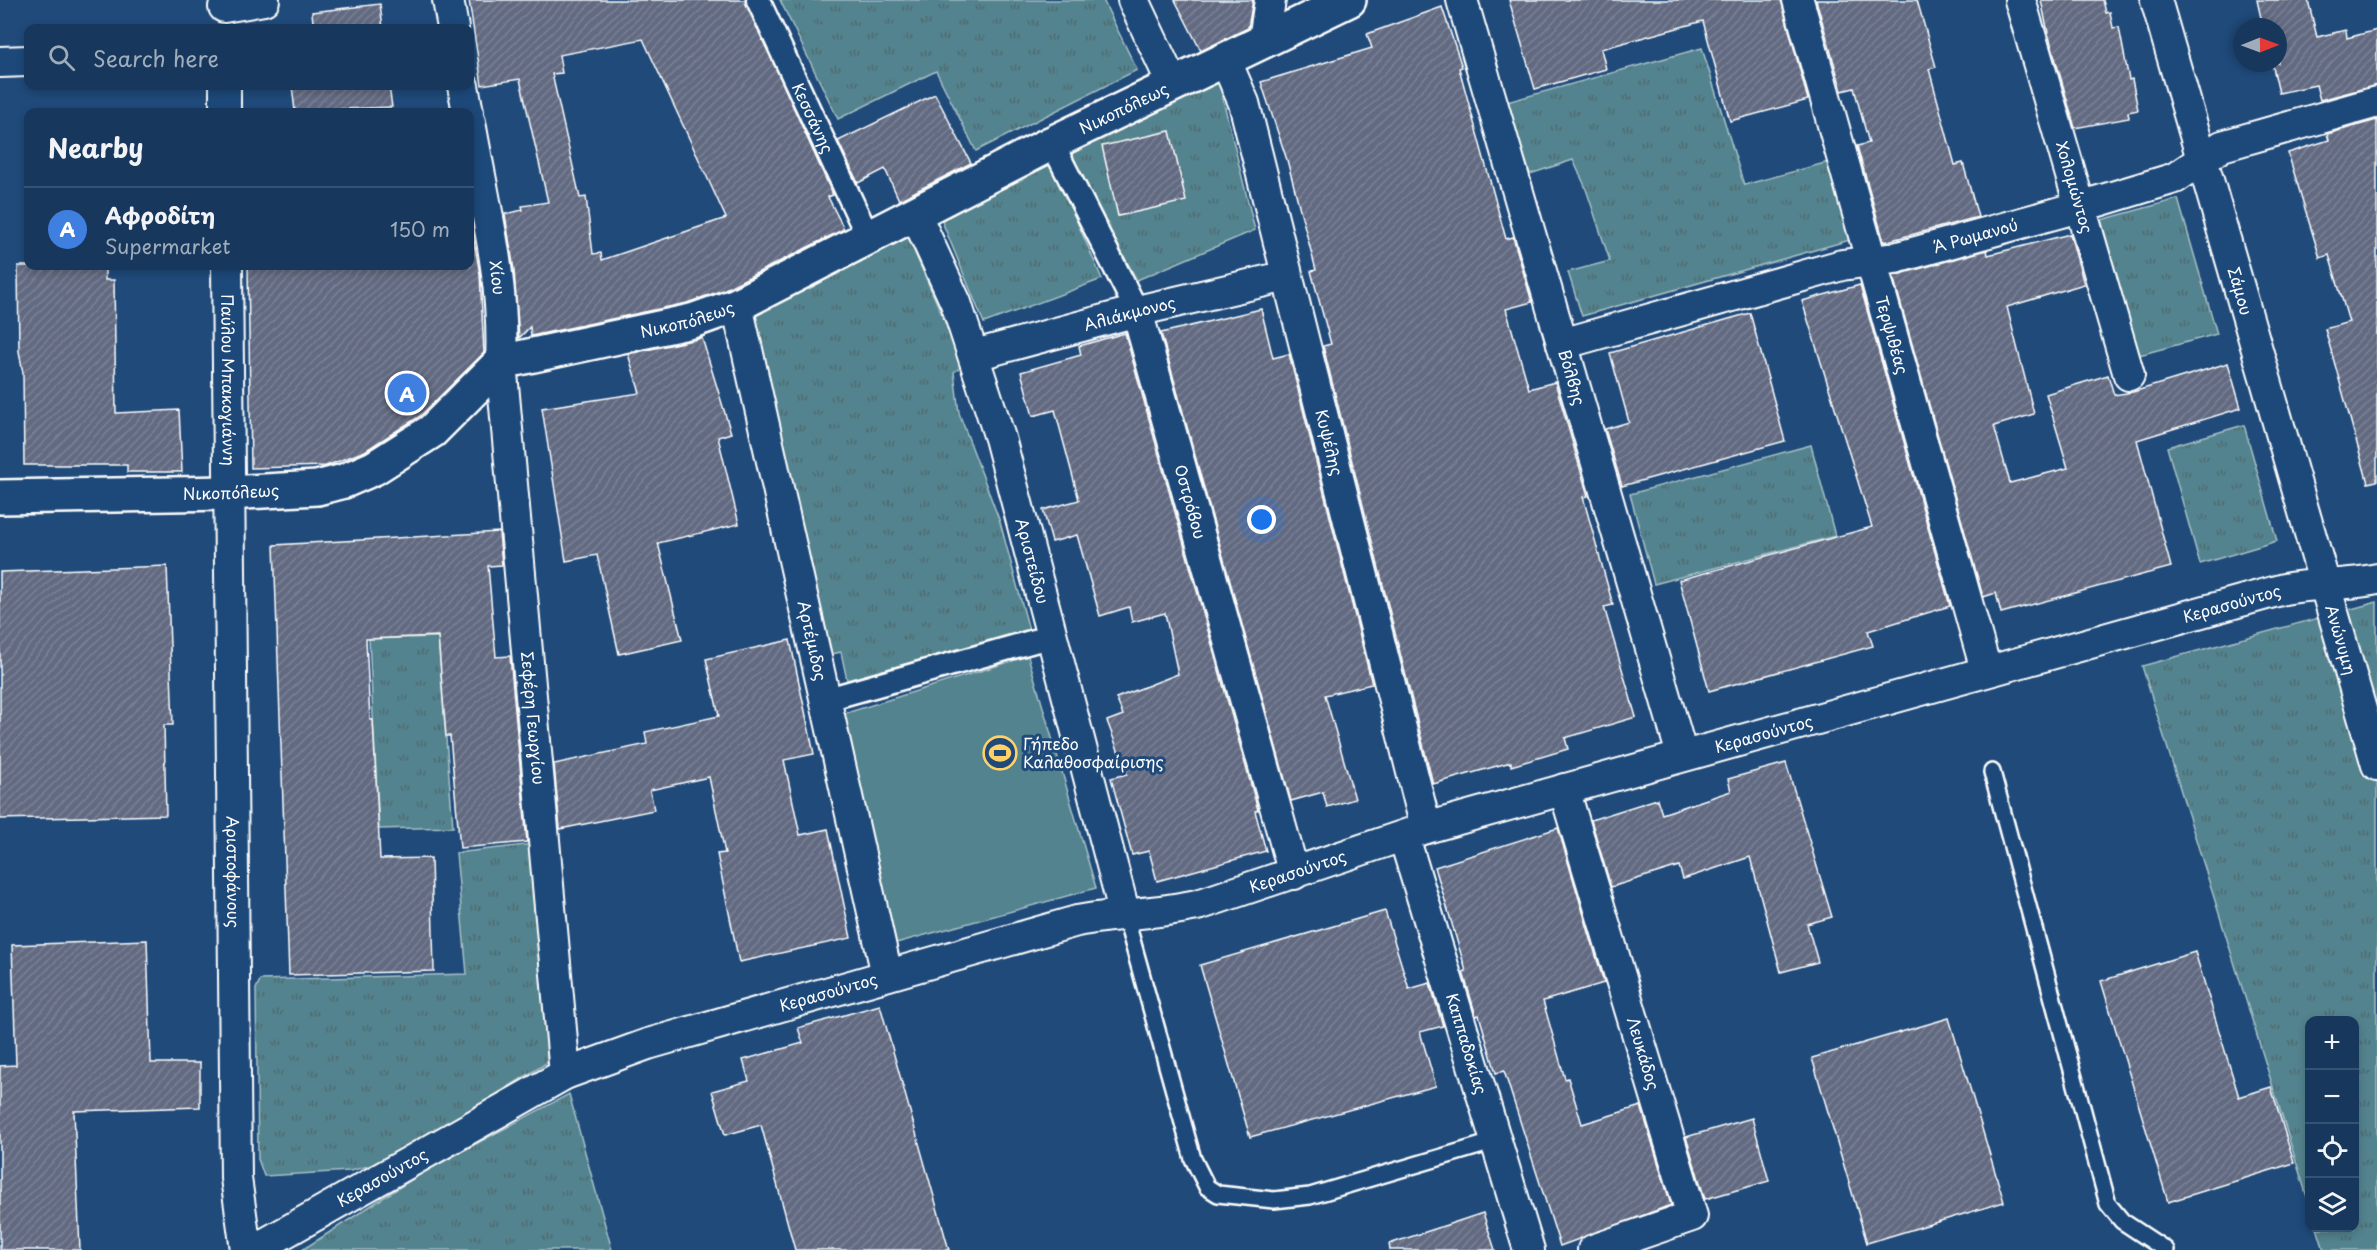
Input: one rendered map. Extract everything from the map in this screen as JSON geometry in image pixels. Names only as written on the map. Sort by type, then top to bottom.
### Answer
[{"type":"street","points":[[224,12],[264,0]]},
{"type":"street","points":[[448,0],[452,24]]},
{"type":"street","name":"Κεσσάνης","points":[[758,0],[868,237]]},
{"type":"street","points":[[1133,0],[1172,83]]},
{"type":"street","points":[[1264,40],[1270,0]]},
{"type":"street","name":"Νικοπόλεως","points":[[0,497],[228,493],[317,488],[344,481],[374,468],[432,431],[501,362],[692,321],[737,305],[1172,83],[1349,0]]},
{"type":"street","name":"Βόλβης","points":[[1461,0],[1682,755]]},
{"type":"street","name":"Τερψιθέας","points":[[1798,0],[1986,670]]},
{"type":"street","name":"Χολομώντος","points":[[2020,0],[2129,375]]},
{"type":"street","name":"Σάμου","points":[[2156,0],[2326,582]]},
{"type":"street","name":"Κυψέλης","points":[[1225,59],[1244,103],[1287,276],[1415,832]]},
{"type":"street","points":[[0,62],[24,62]]},
{"type":"street","points":[[225,90],[225,108]]},
{"type":"street","points":[[464,90],[467,108]]},
{"type":"street","name":"Α΄ Ρωμανού","points":[[1562,344],[1842,265],[1895,258],[2079,207],[2175,178],[2222,146],[2377,102]]},
{"type":"street","name":"Οστρόβου","points":[[1052,143],[1137,311],[1294,874]]},
{"type":"street","name":"Χίου","points":[[474,174],[476,200],[500,281],[503,321],[501,362]]},
{"type":"street","name":"Αριστείδου","points":[[915,213],[956,303],[975,355],[1000,438],[1125,915]]},
{"type":"street","name":"Παύλου Μπακογιάννη","points":[[226,270],[228,493]]},
{"type":"street","name":"Αλιάκμονος","points":[[975,355],[1137,311],[1287,276]]},
{"type":"street","name":"Αρτέμιδος","points":[[737,305],[887,975]]},
{"type":"street","name":"Σεφέρη Γεωργίου","points":[[501,362],[565,1074]]},
{"type":"street","name":"Αριστοφάνoυς","points":[[228,493],[237,1178],[246,1250]]},
{"type":"street","name":"Κερασούντος","points":[[254,1250],[565,1074],[648,1044],[1077,921],[1180,909],[1294,874],[1415,832],[1682,755],[2284,589],[2326,582],[2354,583],[2377,579]]},
{"type":"street","name":"Ανώνυμη","points":[[2326,582],[2377,765]]},
{"type":"street","points":[[824,700],[1052,636]]},
{"type":"street","name":"Λευκάδος","points":[[1564,789],[1692,1216],[1593,1250]]},
{"type":"street","name":"Καππαδοκίας","points":[[1415,832],[1496,1141],[1529,1250]]},
{"type":"lane","points":[[1992,772],[2108,1204],[2122,1221],[2166,1250]]},
{"type":"lane","points":[[1125,915],[1193,1159],[1208,1187],[1218,1194],[1274,1200],[1310,1196],[1496,1141]]},
{"type":"green space","points":[[780,0],[1103,0],[1137,70],[976,151],[936,71],[838,119]]},
{"type":"green space","points":[[1702,48],[1744,185],[1836,160],[1857,238],[1582,316],[1568,272],[1610,261],[1585,186],[1573,160],[1530,174],[1507,102]]},
{"type":"green space","points":[[1216,71],[1255,230],[1137,280],[1066,151]]},
{"type":"green space","points":[[1051,162],[1102,279],[984,323],[941,219]]},
{"type":"green space","points":[[2178,199],[2217,334],[2139,355],[2101,220]]},
{"type":"green space","points":[[907,235],[964,365],[954,372],[959,413],[1000,522],[1029,630],[847,680],[841,652],[832,654],[754,315]]},
{"type":"green space","points":[[2244,425],[2277,541],[2200,564],[2167,447]]},
{"type":"green space","points":[[1811,445],[1835,536],[1654,584],[1630,494]]},
{"type":"green space","points":[[2377,602],[2377,1250],[2324,1250],[2318,1232],[2359,1232],[2359,1016],[2305,1016],[2305,1190],[2142,666]]},
{"type":"green space","points":[[438,637],[453,827],[379,829],[369,639]]},
{"type":"green space","points":[[1028,656],[1096,888],[896,943],[840,715]]},
{"type":"green space","points":[[534,844],[553,1059],[434,1133],[372,1165],[350,1171],[264,1176],[258,1159],[256,989],[260,980],[467,974],[456,853]]},
{"type":"green space","points":[[569,1094],[612,1250],[302,1250],[420,1174]]},
{"type":"building","points":[[469,0],[745,0],[833,195],[828,197],[844,229],[723,290],[687,303],[531,336],[530,327],[519,338],[514,270],[505,214],[523,210],[522,206],[548,202],[520,79],[482,85]],"holes":[[[643,39],[726,218],[602,260],[601,253],[593,254],[586,197],[580,198],[552,74],[562,73],[559,55]]]},
{"type":"building","points":[[1175,0],[1253,0],[1248,28],[1201,51]]},
{"type":"building","points":[[1509,0],[1781,0],[1808,100],[1730,121],[1703,21],[1601,49],[1606,69],[1535,89]]},
{"type":"building","points":[[1816,0],[1917,0],[1936,67],[1929,69],[1955,165],[1963,163],[1978,217],[1884,242],[1857,146],[1869,143],[1854,88],[1842,91]]},
{"type":"building","points":[[2041,0],[2103,0],[2106,13],[2110,12],[2113,28],[2119,27],[2129,80],[2132,79],[2138,110],[2128,112],[2129,118],[2075,128]]},
{"type":"building","points":[[2257,0],[2308,0],[2317,37],[2346,30],[2347,38],[2377,30],[2377,85],[2320,100],[2316,85],[2279,93],[2274,72],[2287,72],[2287,18],[2261,18]]},
{"type":"building","points":[[380,4],[382,24],[307,24],[313,23],[312,12]]},
{"type":"building","points":[[1442,7],[1462,67],[1459,68],[1506,239],[1513,237],[1532,302],[1506,309],[1529,389],[1555,382],[1588,496],[1583,497],[1613,605],[1604,607],[1636,717],[1565,738],[1568,749],[1511,766],[1511,762],[1433,784],[1323,346],[1331,344],[1311,271],[1316,270],[1287,160],[1261,82],[1372,48],[1367,34]]},
{"type":"building","points":[[292,90],[390,90],[392,107],[368,108],[295,108]]},
{"type":"building","points":[[935,94],[971,163],[899,200],[885,169],[858,183],[838,141]]},
{"type":"building","points":[[2377,120],[2377,481],[2368,483],[2325,329],[2349,322],[2329,255],[2320,258],[2288,153],[2329,140],[2327,134]]},
{"type":"building","points":[[1170,131],[1186,201],[1118,216],[1102,146]]},
{"type":"building","points":[[2070,234],[2084,284],[2007,307],[2034,414],[1994,426],[2010,483],[2068,468],[2046,394],[2108,375],[2114,395],[2133,392],[2228,363],[2241,408],[2137,440],[2171,567],[2001,613],[1996,593],[1983,597],[1893,276],[1987,250],[1988,255]]},
{"type":"building","points":[[474,242],[480,274],[484,353],[420,416],[365,451],[326,466],[251,468],[248,270],[474,270]]},
{"type":"building","points":[[18,266],[24,266],[24,270],[105,270],[105,280],[114,280],[116,413],[179,410],[182,472],[127,472],[127,465],[24,465],[23,373],[19,351]]},
{"type":"building","points":[[1860,285],[1950,606],[1868,631],[1873,646],[1709,691],[1679,580],[1872,527],[1802,301]]},
{"type":"building","points":[[1261,309],[1273,358],[1289,354],[1372,684],[1325,695],[1355,799],[1327,807],[1323,792],[1291,801],[1161,333]]},
{"type":"building","points":[[1750,313],[1785,441],[1622,486],[1605,429],[1629,422],[1610,353]]},
{"type":"building","points":[[1125,333],[1258,810],[1255,811],[1266,851],[1157,881],[1149,851],[1132,855],[1111,778],[1127,774],[1107,721],[1123,715],[1116,698],[1178,674],[1165,613],[1132,622],[1129,607],[1100,616],[1077,535],[1052,542],[1043,510],[1079,500],[1055,410],[1033,416],[1021,372],[1081,355],[1079,346]]},
{"type":"building","points":[[702,338],[731,433],[718,437],[739,524],[658,543],[682,640],[619,654],[597,555],[566,561],[542,408],[640,393],[628,354]]},
{"type":"building","points":[[499,532],[502,565],[488,566],[496,657],[510,656],[527,842],[460,848],[450,736],[446,736],[438,636],[366,639],[370,720],[373,720],[380,859],[431,858],[434,971],[289,975],[274,545]]},
{"type":"building","points":[[167,566],[173,725],[164,725],[166,815],[0,819],[0,572]]},
{"type":"building","points":[[790,640],[814,754],[784,760],[800,835],[828,829],[851,938],[739,962],[717,854],[725,853],[709,777],[650,790],[654,810],[560,829],[554,764],[647,744],[645,732],[719,716],[706,659]]},
{"type":"building","points":[[1786,763],[1832,917],[1807,924],[1818,962],[1781,972],[1750,857],[1683,879],[1679,866],[1611,887],[1591,820],[1657,799],[1662,814],[1731,791],[1728,779]]},
{"type":"building","points":[[1558,828],[1604,983],[1543,1001],[1565,1079],[1568,1078],[1582,1124],[1641,1106],[1671,1205],[1560,1246],[1504,1071],[1496,1073],[1479,1015],[1476,1016],[1463,972],[1466,971],[1435,867]]},
{"type":"building","points":[[1385,911],[1409,989],[1430,983],[1443,1026],[1420,1032],[1436,1086],[1250,1137],[1200,965]]},
{"type":"building","points":[[147,940],[151,1063],[200,1063],[200,1107],[74,1111],[80,1250],[0,1250],[0,1066],[16,1065],[12,945]]},
{"type":"building","points":[[2195,952],[2239,1097],[2271,1087],[2294,1163],[2168,1202],[2101,981]]},
{"type":"building","points":[[880,1005],[949,1250],[795,1250],[761,1125],[725,1135],[712,1091],[749,1081],[743,1060],[803,1043],[798,1028]]},
{"type":"building","points":[[1949,1018],[2004,1202],[1867,1243],[1812,1058]]},
{"type":"building","points":[[1752,1118],[1769,1181],[1705,1199],[1686,1137]]},
{"type":"building","points":[[1483,1213],[1495,1250],[1390,1250],[1389,1244]]},
{"type":"place","name":"Αφροδίτη","points":[[407,393]]},
{"type":"place","name":"Γήπεδο Καλαθοσφαίρισης","points":[[1000,753]]}]
